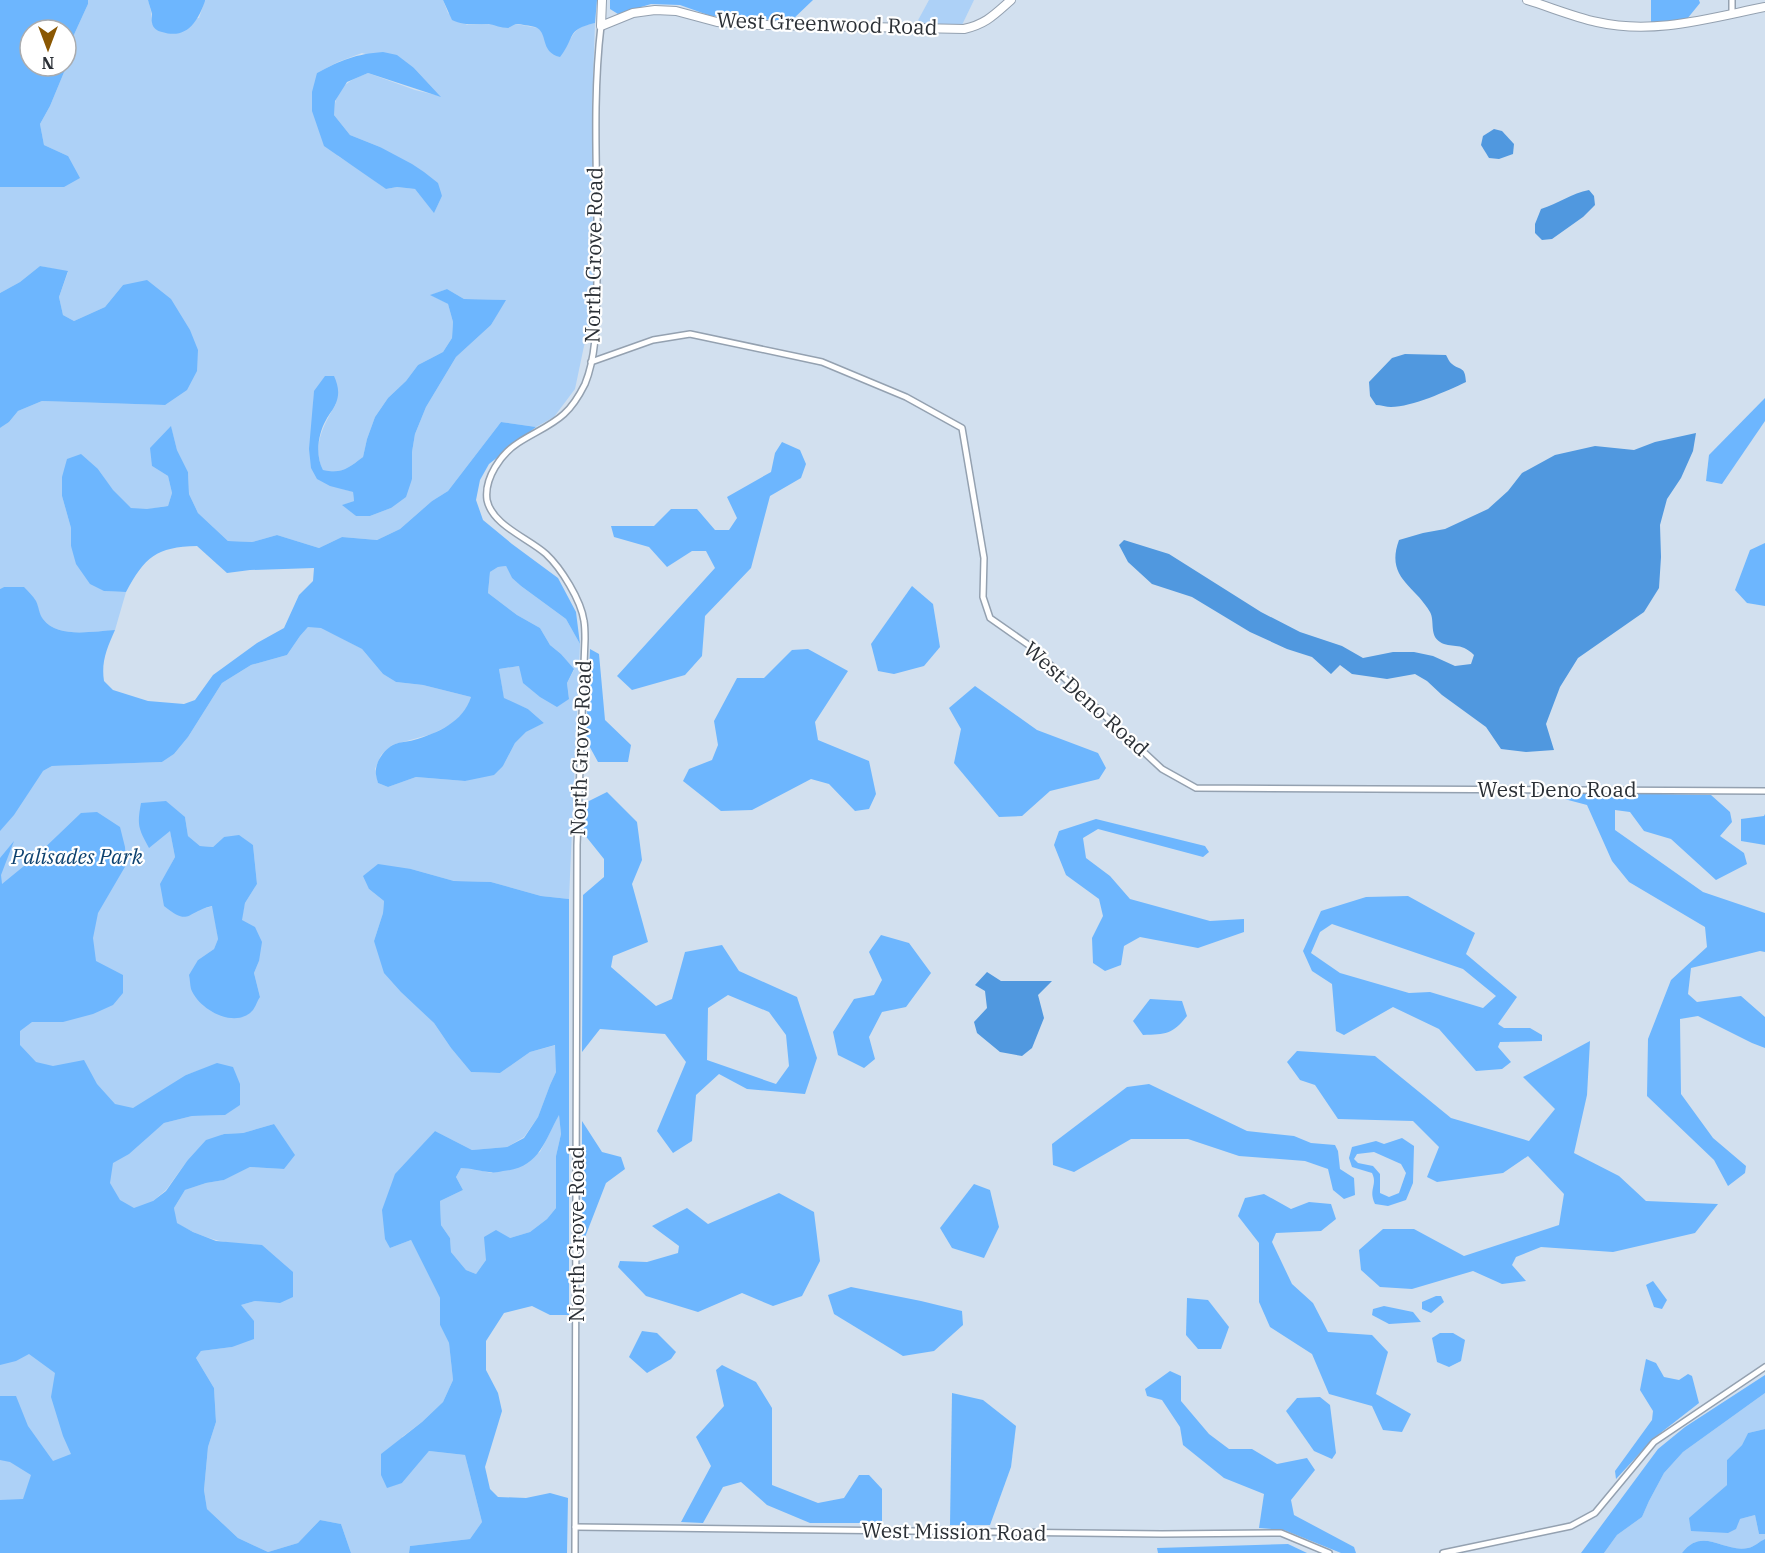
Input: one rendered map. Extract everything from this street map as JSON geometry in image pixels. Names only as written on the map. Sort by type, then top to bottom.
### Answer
[{"type":"street","points":[[601,26],[602,0]]},
{"type":"street","name":"West Greenwood Road","points":[[601,26],[633,13],[655,10],[676,11],[717,22],[964,29],[994,17],[1011,0]]},
{"type":"street","points":[[1527,0],[1598,22],[1629,26],[1663,26],[1765,7]]},
{"type":"street","points":[[1732,0],[1732,14]]},
{"type":"street","name":"North Grove Road","points":[[575,1553],[577,845],[584,619],[577,600],[548,556],[494,515],[488,500],[488,483],[493,470],[503,456],[516,444],[566,412],[585,383],[591,362],[596,329],[598,255],[596,87],[601,26]]},
{"type":"street","name":"West Deno Road","points":[[591,362],[653,340],[690,334],[822,362],[906,397],[963,428],[984,558],[983,597],[990,618],[1030,646],[1162,769],[1196,788],[1765,791]]},
{"type":"street","points":[[1443,1553],[1571,1526],[1595,1513],[1654,1442],[1765,1367]]},
{"type":"street","name":"West Mission Road","points":[[575,1527],[1174,1534],[1281,1533],[1329,1553]]},
{"type":"green space","points":[[0,0],[88,0],[78,26],[78,18],[18,18],[18,78],[62,78],[40,124],[44,145],[68,156],[80,178],[64,187],[0,187]]},
{"type":"green space","points":[[88,0],[148,0],[152,24],[199,18],[205,0],[443,0],[448,13],[467,25],[491,24],[508,28],[516,24],[538,28],[543,33],[571,38],[581,27],[595,23],[592,108],[593,284],[591,325],[575,389],[554,417],[536,427],[501,422],[448,491],[432,501],[400,529],[377,540],[342,537],[319,548],[277,535],[252,542],[228,541],[198,513],[189,494],[188,472],[177,450],[171,427],[152,466],[168,476],[172,493],[168,506],[143,510],[129,507],[116,495],[98,469],[62,496],[71,528],[71,546],[104,591],[126,592],[115,630],[67,632],[57,629],[49,625],[42,617],[36,602],[4,587],[0,589],[0,428],[9,422],[18,411],[42,401],[165,405],[123,285],[105,307],[74,321],[63,315],[59,297],[68,272],[40,266],[20,282],[0,293],[0,187],[64,187],[68,156],[44,145],[40,124],[62,78],[78,78],[78,26]],"holes":[[[362,53],[414,68],[440,96],[415,90],[368,73],[343,87],[336,98],[334,115],[350,135],[380,147],[442,196],[434,212],[415,189],[397,187],[386,189],[338,156],[317,73]],[[447,289],[464,299],[505,300],[491,325],[456,357],[426,407],[415,434],[412,479],[391,508],[370,516],[356,516],[343,505],[354,501],[353,492],[343,489],[311,468],[314,391],[336,404],[320,436],[318,453],[323,470],[345,469],[363,457],[375,417],[388,398],[406,381],[418,365],[443,352],[452,338],[453,322],[448,304],[431,295]]]},
{"type":"green space","points":[[148,0],[205,1],[195,22],[190,27],[185,31],[171,34],[158,31],[153,26]]},
{"type":"green space","points":[[443,0],[597,0],[595,23],[579,28],[572,35],[560,57],[549,51],[542,33],[535,27],[516,24],[505,28],[489,24],[457,22],[452,20]]},
{"type":"green space","points":[[610,0],[813,0],[791,21],[711,16],[680,5],[651,4],[618,14],[610,9]]},
{"type":"green space","points":[[929,0],[974,0],[962,25],[916,24]]},
{"type":"green space","points":[[1651,0],[1699,0],[1700,3],[1687,19],[1651,23]]},
{"type":"green space","points":[[383,52],[397,55],[414,68],[441,97],[368,73],[347,82],[335,101],[334,115],[350,135],[380,147],[412,164],[438,183],[442,196],[434,213],[415,189],[397,187],[386,189],[324,146],[312,111],[312,92],[317,73],[349,58]]},
{"type":"green space","points":[[40,266],[68,271],[59,297],[63,315],[74,321],[105,307],[123,285],[147,280],[171,299],[190,330],[198,350],[197,371],[187,390],[165,405],[42,401],[18,411],[9,422],[0,428],[0,293],[20,282]]},
{"type":"green space","points":[[447,289],[464,299],[506,300],[491,325],[456,357],[426,407],[415,434],[412,479],[406,497],[391,508],[370,516],[356,516],[342,505],[354,501],[353,492],[330,486],[317,479],[311,468],[309,449],[314,391],[325,376],[334,376],[338,396],[321,432],[318,445],[319,458],[323,470],[345,469],[363,457],[375,417],[388,398],[406,381],[418,365],[443,352],[452,338],[453,322],[448,304],[430,295]]},
{"type":"green space","points":[[1765,398],[1765,421],[1722,484],[1706,481],[1709,455]]},
{"type":"green space","points":[[501,422],[536,427],[489,464],[480,480],[476,500],[483,520],[558,578],[576,612],[580,644],[566,619],[521,586],[512,578],[506,566],[498,567],[490,572],[488,593],[517,615],[540,628],[550,645],[574,669],[567,683],[569,699],[557,707],[523,683],[519,666],[499,669],[504,698],[528,709],[544,723],[526,732],[515,743],[503,766],[494,775],[465,781],[416,777],[388,787],[378,783],[377,766],[381,756],[388,748],[432,734],[448,725],[462,713],[471,697],[423,685],[396,682],[383,674],[362,649],[321,628],[308,627],[287,655],[251,665],[222,683],[188,737],[174,754],[162,762],[52,766],[43,771],[14,815],[0,831],[0,589],[24,587],[36,601],[43,619],[57,629],[67,632],[115,630],[105,655],[104,681],[113,690],[148,701],[184,704],[195,700],[213,675],[257,643],[284,628],[299,595],[313,581],[314,568],[227,573],[197,546],[171,549],[153,556],[139,570],[126,592],[104,591],[90,584],[76,564],[71,546],[71,528],[62,496],[62,477],[67,459],[81,454],[98,469],[113,490],[131,508],[147,509],[168,506],[172,493],[168,476],[152,466],[150,448],[171,426],[177,450],[188,472],[189,494],[198,513],[228,541],[252,542],[277,535],[319,548],[342,537],[377,540],[400,529],[432,501],[448,491]]},
{"type":"green space","points":[[782,442],[800,450],[806,464],[801,478],[770,496],[751,568],[705,616],[702,656],[685,675],[632,690],[617,676],[715,568],[706,551],[692,551],[667,567],[649,547],[614,537],[611,526],[654,526],[671,509],[697,509],[715,530],[729,530],[737,518],[727,497],[771,472],[775,453]]},
{"type":"green space","points":[[1765,543],[1765,606],[1747,603],[1735,590],[1750,550]]},
{"type":"green space","points":[[506,566],[512,578],[521,586],[566,619],[580,644],[569,899],[541,896],[491,882],[454,881],[411,869],[369,889],[384,901],[383,913],[374,941],[419,1007],[471,1072],[500,1073],[530,1052],[556,1045],[556,1072],[538,1117],[524,1137],[507,1147],[472,1150],[435,1131],[416,1153],[390,1248],[411,1240],[440,1298],[440,1325],[449,1343],[453,1380],[443,1402],[402,1437],[402,1483],[429,1451],[465,1455],[482,1522],[470,1539],[410,1546],[409,1553],[351,1553],[341,1524],[320,1520],[298,1543],[268,1552],[238,1538],[207,1509],[204,1490],[208,1447],[216,1422],[214,1388],[196,1358],[201,1351],[232,1347],[241,1305],[255,1301],[280,1303],[262,1245],[238,1244],[198,1234],[176,1223],[174,1208],[185,1190],[224,1180],[250,1167],[284,1169],[274,1124],[243,1133],[223,1134],[187,1161],[166,1190],[153,1201],[139,1553],[0,1553],[0,778],[43,771],[52,766],[162,762],[174,754],[188,737],[222,683],[251,665],[287,655],[308,627],[321,627],[362,649],[383,674],[396,682],[423,685],[471,697],[468,707],[454,723],[432,734],[392,745],[381,755],[375,769],[378,783],[388,787],[416,777],[465,781],[503,766],[515,743],[526,732],[544,723],[528,709],[504,699],[499,669],[519,666],[569,698],[567,683],[574,670],[550,645],[540,628],[517,615],[488,593],[490,572],[498,567]],"holes":[[[185,817],[188,836],[200,846],[213,847],[224,837],[253,845],[257,884],[245,903],[241,920],[259,961],[254,973],[260,997],[198,960],[214,949],[218,939],[213,906],[206,908],[168,870],[175,857],[170,830],[155,842]],[[217,1064],[233,1068],[225,1115],[192,1116],[164,1123],[148,1136],[186,1075]]]},
{"type":"green space","points":[[912,586],[933,604],[940,647],[924,666],[894,674],[878,671],[871,644]]},
{"type":"green space","points":[[590,649],[599,654],[605,720],[631,745],[628,762],[598,762],[586,740]]},
{"type":"green space","points":[[808,649],[848,671],[815,722],[818,740],[869,761],[876,794],[869,809],[855,811],[829,784],[811,779],[752,810],[721,811],[683,781],[689,769],[712,760],[718,745],[714,721],[737,678],[764,678],[792,650]]},
{"type":"green space","points":[[975,686],[1037,730],[1098,753],[1106,768],[1099,779],[1050,791],[1022,816],[999,817],[954,763],[961,729],[949,708]]},
{"type":"green space","points":[[607,792],[637,822],[642,860],[632,884],[648,942],[613,956],[611,967],[656,1006],[672,999],[685,952],[722,945],[739,971],[797,997],[817,1058],[805,1094],[747,1089],[719,1074],[696,1095],[692,1141],[673,1153],[657,1131],[686,1062],[665,1034],[600,1029],[582,1052],[583,895],[604,877],[604,859],[584,834],[583,804]],"holes":[[[728,995],[769,1012],[786,1035],[789,1066],[776,1084],[707,1060],[708,1008]]]},
{"type":"green space","points":[[1553,792],[1711,795],[1730,812],[1732,822],[1720,836],[1744,853],[1747,864],[1716,880],[1671,839],[1644,831],[1630,812],[1615,810],[1615,830],[1703,892],[1765,913],[1765,952],[1760,951],[1691,968],[1688,994],[1697,1002],[1741,996],[1765,1017],[1765,1048],[1698,1016],[1680,1019],[1681,1094],[1713,1138],[1746,1166],[1745,1173],[1728,1186],[1714,1160],[1647,1096],[1648,1039],[1671,980],[1707,947],[1705,927],[1629,882],[1612,861],[1587,805],[1553,796]]},
{"type":"green space","points":[[166,801],[185,817],[188,836],[200,846],[213,847],[224,837],[239,835],[253,845],[257,884],[245,903],[242,920],[255,927],[262,942],[259,961],[254,973],[260,997],[253,1010],[246,1016],[228,1018],[219,1015],[202,1004],[191,989],[189,975],[198,960],[214,949],[218,939],[212,906],[184,917],[164,906],[160,884],[175,857],[170,831],[149,848],[139,822],[141,803]]},
{"type":"green space","name":"Palisades Park","points":[[97,812],[120,827],[125,847],[126,865],[98,913],[93,938],[96,961],[123,975],[123,993],[113,1005],[93,1014],[63,1022],[32,1022],[20,1031],[20,1045],[36,1062],[53,1066],[84,1060],[97,1084],[115,1104],[133,1108],[186,1075],[217,1063],[233,1067],[240,1084],[240,1105],[225,1115],[192,1116],[164,1123],[129,1154],[113,1163],[110,1183],[120,1200],[134,1208],[153,1201],[166,1191],[187,1161],[206,1140],[224,1134],[243,1133],[274,1124],[295,1155],[284,1169],[250,1167],[224,1180],[185,1190],[174,1208],[177,1223],[193,1232],[216,1241],[262,1245],[293,1272],[293,1297],[280,1303],[255,1301],[241,1305],[254,1321],[254,1339],[232,1347],[201,1351],[196,1358],[214,1388],[216,1422],[208,1447],[204,1490],[207,1509],[238,1538],[268,1552],[298,1543],[320,1520],[341,1524],[351,1553],[0,1553],[0,1500],[23,1499],[31,1475],[10,1462],[0,1460],[0,1396],[16,1396],[28,1426],[53,1461],[71,1454],[51,1397],[55,1373],[29,1354],[16,1361],[0,1365],[0,858],[14,841],[1,875],[2,884],[35,857],[81,813]]},
{"type":"green space","points":[[1765,814],[1765,845],[1741,841],[1741,819]]},
{"type":"green space","points":[[1096,819],[1205,846],[1209,852],[1203,857],[1098,829],[1083,838],[1086,858],[1110,876],[1130,899],[1210,921],[1244,919],[1244,932],[1198,948],[1140,937],[1124,946],[1121,965],[1105,971],[1093,963],[1092,938],[1103,916],[1099,899],[1066,875],[1054,845],[1059,831]]},
{"type":"green space","points":[[378,864],[411,869],[454,881],[491,882],[541,896],[569,899],[569,1315],[550,1315],[532,1306],[504,1313],[486,1341],[486,1370],[498,1393],[502,1411],[485,1467],[490,1489],[498,1497],[526,1498],[550,1493],[568,1498],[567,1553],[409,1553],[410,1546],[470,1539],[482,1522],[465,1455],[429,1451],[402,1483],[387,1488],[381,1475],[381,1454],[422,1422],[443,1402],[453,1380],[449,1343],[440,1325],[440,1298],[411,1240],[390,1248],[385,1239],[382,1210],[395,1174],[435,1131],[472,1150],[507,1147],[524,1138],[538,1117],[556,1072],[555,1045],[530,1052],[500,1073],[471,1072],[434,1023],[384,973],[374,941],[383,913],[384,901],[369,889],[363,876]],"holes":[[[559,1115],[561,1134],[556,1156],[556,1208],[547,1219],[530,1232],[510,1238],[496,1230],[484,1237],[486,1260],[476,1274],[466,1270],[451,1252],[450,1238],[441,1225],[440,1201],[463,1190],[456,1177],[461,1168],[495,1172],[525,1165],[539,1152]]]},
{"type":"green space","points":[[1408,896],[1475,933],[1466,954],[1517,997],[1498,1024],[1504,1028],[1530,1028],[1542,1035],[1542,1041],[1500,1042],[1498,1047],[1511,1062],[1502,1069],[1476,1071],[1439,1029],[1393,1007],[1344,1035],[1336,1031],[1332,984],[1312,971],[1303,951],[1321,911],[1366,897]],"holes":[[[1332,924],[1463,969],[1496,996],[1483,1008],[1430,992],[1409,993],[1340,973],[1311,953],[1320,932]]]},
{"type":"green space","points":[[881,935],[909,943],[931,973],[906,1007],[882,1012],[869,1037],[875,1059],[864,1068],[838,1055],[833,1032],[854,999],[874,995],[882,980],[869,952]]},
{"type":"green space","points":[[1150,999],[1182,1001],[1187,1016],[1173,1030],[1143,1035],[1133,1021]]},
{"type":"green space","points":[[1590,1041],[1587,1095],[1574,1153],[1619,1176],[1646,1201],[1718,1204],[1695,1233],[1613,1252],[1541,1247],[1516,1257],[1512,1265],[1526,1281],[1502,1284],[1473,1271],[1412,1289],[1380,1287],[1361,1270],[1359,1250],[1383,1229],[1414,1229],[1464,1256],[1559,1225],[1564,1194],[1528,1156],[1503,1173],[1437,1182],[1427,1177],[1439,1147],[1413,1121],[1338,1119],[1315,1085],[1300,1080],[1287,1062],[1297,1051],[1375,1056],[1451,1118],[1529,1141],[1555,1109],[1523,1077]]},
{"type":"green space","points":[[1149,1084],[1247,1131],[1294,1136],[1311,1143],[1335,1145],[1340,1169],[1354,1178],[1355,1195],[1344,1199],[1333,1190],[1328,1169],[1305,1161],[1239,1156],[1188,1139],[1131,1139],[1074,1172],[1053,1165],[1052,1144],[1127,1087]]},
{"type":"green space","points":[[559,1114],[561,1134],[556,1156],[556,1208],[547,1219],[530,1232],[510,1238],[486,1260],[476,1274],[466,1270],[451,1252],[450,1238],[441,1225],[440,1201],[463,1190],[456,1177],[461,1168],[491,1173],[540,1152]]},
{"type":"green space","points":[[582,1121],[602,1152],[621,1157],[625,1169],[606,1183],[582,1245]]},
{"type":"green space","points":[[1402,1138],[1414,1146],[1413,1183],[1406,1200],[1388,1206],[1375,1204],[1372,1195],[1374,1177],[1372,1173],[1352,1167],[1349,1158],[1352,1147],[1376,1141],[1384,1144]],"holes":[[[1374,1152],[1401,1164],[1406,1173],[1399,1193],[1389,1197],[1380,1193],[1380,1174],[1373,1166],[1358,1163],[1354,1159],[1357,1154]]]},
{"type":"green space","points":[[974,1184],[990,1190],[999,1227],[984,1258],[952,1248],[940,1228]]},
{"type":"green space","points":[[779,1193],[814,1212],[820,1261],[802,1296],[773,1306],[742,1293],[698,1312],[646,1296],[618,1267],[620,1261],[647,1262],[678,1253],[679,1246],[652,1226],[687,1208],[708,1224]]},
{"type":"green space","points":[[1264,1194],[1291,1209],[1309,1202],[1331,1204],[1336,1219],[1321,1231],[1276,1233],[1272,1242],[1292,1284],[1313,1303],[1328,1332],[1372,1335],[1388,1352],[1376,1394],[1411,1414],[1402,1432],[1383,1430],[1372,1406],[1329,1394],[1312,1354],[1270,1327],[1259,1302],[1259,1243],[1238,1216],[1245,1198]]},
{"type":"green space","points":[[1653,1281],[1667,1300],[1662,1309],[1654,1307],[1646,1285]]},
{"type":"green space","points":[[851,1287],[962,1311],[963,1325],[934,1351],[903,1356],[834,1314],[828,1295]]},
{"type":"green space","points":[[1441,1296],[1444,1302],[1431,1313],[1422,1309],[1422,1302]]},
{"type":"green space","points":[[1187,1298],[1208,1300],[1229,1327],[1221,1349],[1198,1349],[1186,1335]]},
{"type":"green space","points":[[1384,1306],[1413,1312],[1421,1322],[1389,1324],[1372,1315],[1373,1309]]},
{"type":"green space","points":[[642,1331],[657,1333],[676,1352],[671,1359],[647,1373],[629,1357]]},
{"type":"green space","points":[[1440,1333],[1453,1333],[1465,1340],[1461,1361],[1449,1367],[1437,1362],[1432,1338]]},
{"type":"green space","points":[[1646,1359],[1656,1363],[1664,1377],[1679,1380],[1688,1374],[1692,1376],[1699,1403],[1654,1438],[1616,1479],[1615,1471],[1652,1420],[1653,1411],[1640,1390]]},
{"type":"green space","points":[[722,1365],[756,1382],[772,1408],[772,1485],[818,1503],[844,1498],[859,1475],[869,1475],[882,1489],[882,1523],[810,1523],[767,1505],[741,1482],[723,1487],[703,1523],[681,1522],[711,1466],[696,1437],[724,1406],[716,1370]]},
{"type":"green space","points":[[1170,1371],[1181,1376],[1181,1401],[1209,1434],[1229,1449],[1252,1449],[1277,1464],[1307,1458],[1315,1470],[1291,1500],[1294,1515],[1354,1547],[1356,1553],[1341,1553],[1284,1530],[1259,1528],[1264,1494],[1224,1478],[1183,1445],[1180,1427],[1162,1400],[1147,1396],[1145,1389]]},
{"type":"green space","points":[[1765,1375],[1765,1393],[1683,1452],[1664,1473],[1642,1517],[1617,1535],[1604,1553],[1581,1553],[1658,1449],[1685,1427]]},
{"type":"green space","points":[[952,1393],[983,1400],[1016,1426],[1011,1467],[990,1525],[950,1525]]},
{"type":"green space","points":[[1765,1393],[1765,1429],[1748,1433],[1742,1445],[1727,1460],[1727,1485],[1689,1519],[1740,1519],[1755,1515],[1759,1534],[1765,1534],[1765,1539],[1748,1548],[1739,1549],[1706,1541],[1690,1545],[1682,1553],[1604,1553],[1617,1535],[1642,1517],[1664,1473],[1683,1452]]},
{"type":"green space","points":[[1320,1397],[1330,1405],[1336,1453],[1332,1459],[1314,1451],[1286,1411],[1297,1398]]},
{"type":"green space","points":[[1765,1429],[1765,1534],[1759,1534],[1755,1515],[1740,1519],[1736,1529],[1728,1533],[1691,1531],[1689,1518],[1727,1485],[1727,1460],[1742,1445],[1748,1433]]},
{"type":"green space","points":[[1765,1539],[1765,1553],[1682,1553],[1690,1545],[1698,1542],[1714,1542],[1739,1549],[1750,1547]]},
{"type":"green space","points":[[1288,1544],[1307,1553],[1158,1553],[1157,1548]]},
{"type":"shaded area","points":[[1494,129],[1502,131],[1514,144],[1513,154],[1499,159],[1489,158],[1481,145],[1483,136]]},
{"type":"shaded area","points":[[1589,190],[1594,196],[1595,205],[1583,217],[1552,239],[1542,240],[1535,233],[1535,224],[1541,209]]},
{"type":"shaded area","points":[[1405,354],[1446,355],[1451,363],[1464,371],[1466,382],[1409,404],[1391,407],[1376,405],[1370,396],[1369,382],[1392,358]]},
{"type":"shaded area","points":[[1696,433],[1693,451],[1681,478],[1667,499],[1660,525],[1659,588],[1644,612],[1578,658],[1560,687],[1546,724],[1554,750],[1526,752],[1501,749],[1486,727],[1415,674],[1387,679],[1352,674],[1340,665],[1331,674],[1312,657],[1287,649],[1250,632],[1192,597],[1152,584],[1128,562],[1119,545],[1124,540],[1169,554],[1261,612],[1300,632],[1342,646],[1363,658],[1393,652],[1414,652],[1433,656],[1455,666],[1471,664],[1474,655],[1469,651],[1444,644],[1434,636],[1430,612],[1399,572],[1396,553],[1399,540],[1445,529],[1488,509],[1508,491],[1522,473],[1555,455],[1595,446],[1634,450],[1655,442]]},
{"type":"shaded area","points":[[987,972],[1001,981],[1052,981],[1038,995],[1044,1018],[1032,1048],[1022,1056],[1000,1052],[977,1033],[974,1022],[987,1008],[985,991],[975,985]]}]
